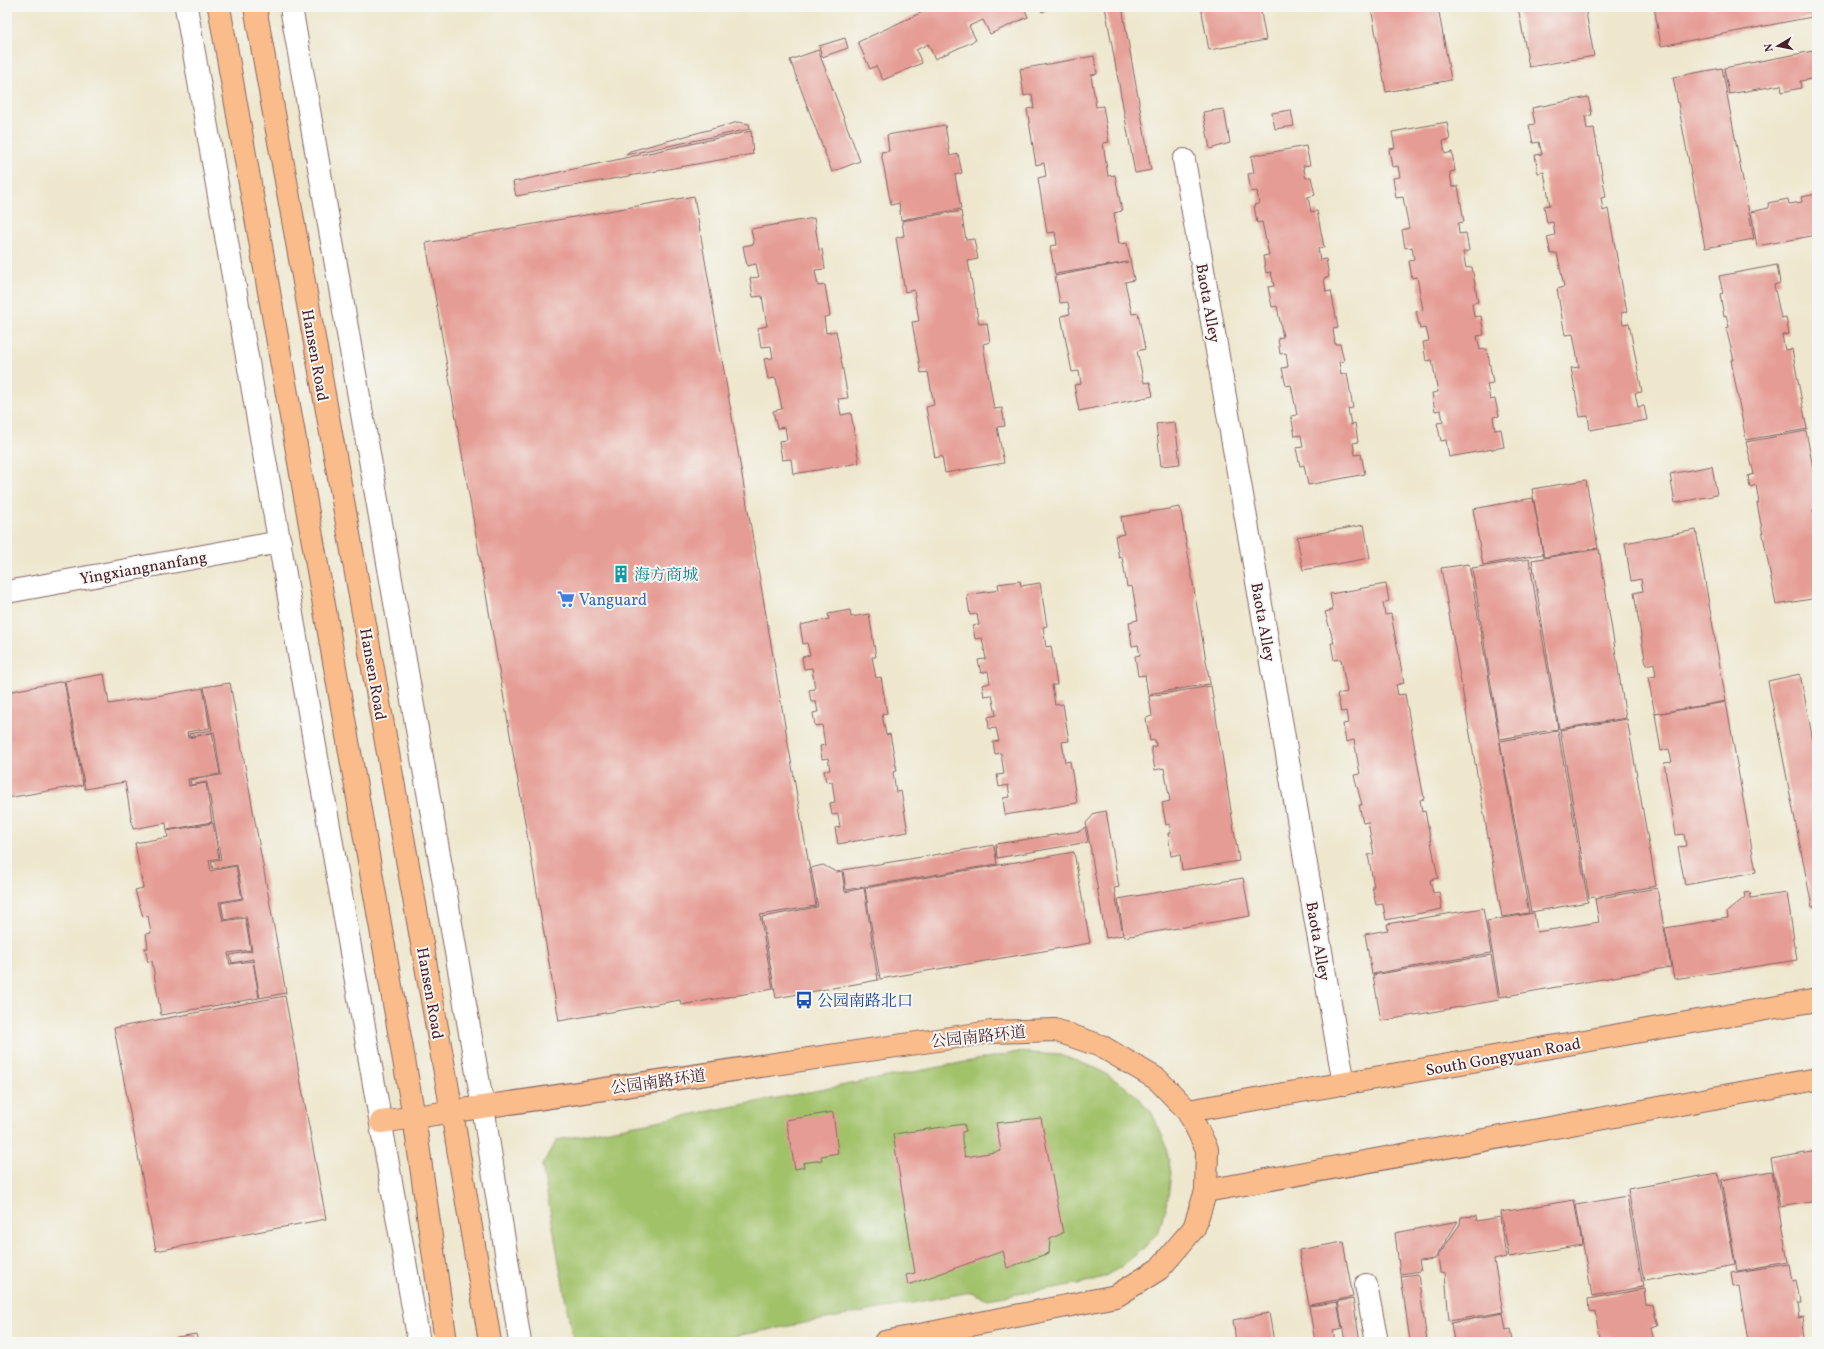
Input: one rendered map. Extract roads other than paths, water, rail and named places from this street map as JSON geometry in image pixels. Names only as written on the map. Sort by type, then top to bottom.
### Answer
[{"type":"main road","points":[[219,7],[414,1117],[446,1342]]},
{"type":"main road","name":"Hansen Road","points":[[255,7],[452,1112],[490,1342]]},
{"type":"main road","name":"South Gongyuan Road","points":[[1188,1111],[1817,1000]]},
{"type":"main road","name":"公园南路环道","points":[[381,1122],[992,1032],[1055,1030],[1101,1046],[1157,1079],[1188,1111],[1207,1149],[1206,1191],[1194,1228],[1159,1269],[1116,1296],[885,1342]]},
{"type":"main road","points":[[1206,1191],[1817,1079]]},
{"type":"street","points":[[186,7],[381,1122],[418,1342]]},
{"type":"street","points":[[291,7],[483,1107],[520,1342]]},
{"type":"street","name":"Baota Alley","points":[[1184,160],[1344,1084]]},
{"type":"street","name":"Yingxiangnanfang","points":[[7,592],[280,542]]},
{"type":"street","points":[[1366,1285],[1377,1342]]},
{"type":"place","name":"海方商城","points":[[621,574]]},
{"type":"place","name":"Vanguard","points":[[566,599]]},
{"type":"place","name":"公园南路北口","points":[[804,1000]]}]
